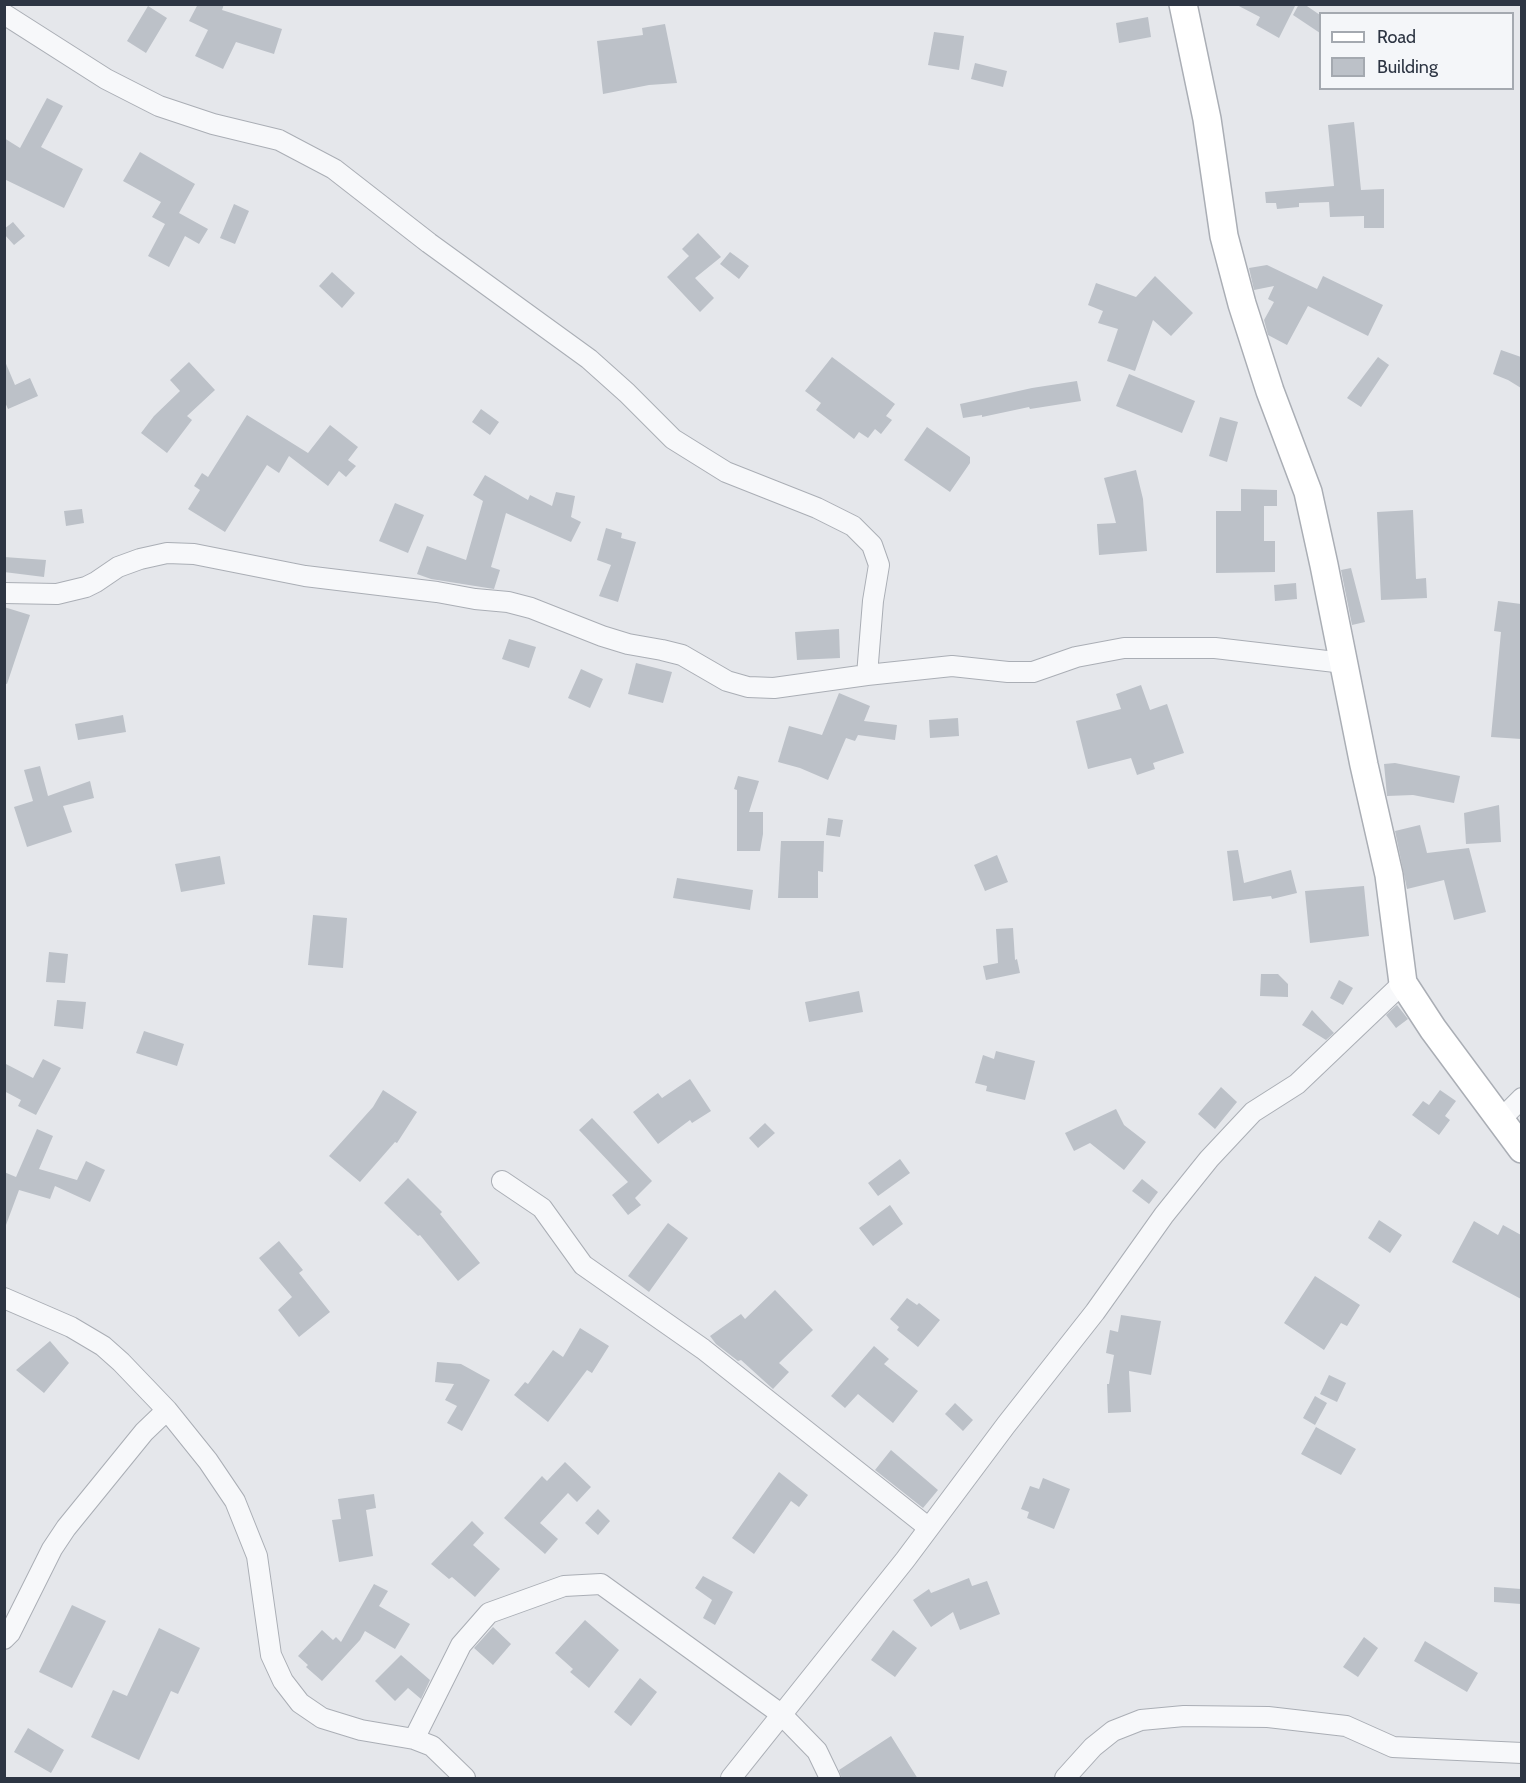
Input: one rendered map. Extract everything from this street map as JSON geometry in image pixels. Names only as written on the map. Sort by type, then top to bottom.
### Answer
[{"type":"street","points":[[1183,4],[1207,119],[1224,236],[1270,391],[1308,492],[1389,875],[1403,983],[1433,1029],[1521,1149]]},
{"type":"street","points":[[4,14],[106,79],[159,106],[213,124],[279,140],[334,169],[429,243],[590,359],[673,439],[726,472],[818,508],[853,526],[872,545],[879,565],[873,601],[867,675]]},
{"type":"street","points":[[4,594],[57,594],[96,582],[118,567],[140,559],[167,553],[194,554],[304,576],[508,602],[531,608],[602,636],[682,656],[727,681],[748,687],[774,688],[952,666],[1008,672],[1034,672],[1076,657],[1124,648],[1215,648],[1344,663]]},
{"type":"street","points":[[731,1779],[929,1528],[1095,1312],[1164,1215],[1209,1159],[1253,1112],[1297,1084],[1403,983]]},
{"type":"street","points":[[1501,1119],[1521,1098]]},
{"type":"street","points":[[502,1180],[542,1208],[583,1265],[703,1349],[929,1528]]},
{"type":"street","points":[[4,1298],[71,1327],[103,1346],[166,1410],[208,1461],[235,1501],[257,1556],[271,1655],[283,1681],[300,1703],[322,1718],[361,1731],[414,1739],[432,1746],[465,1779]]},
{"type":"street","points":[[4,1639],[10,1633],[52,1549],[66,1528],[144,1432],[166,1410]]},
{"type":"street","points":[[414,1739],[461,1645],[489,1613],[564,1586],[601,1584],[781,1714],[817,1750],[831,1779]]},
{"type":"street","points":[[1065,1779],[1093,1747],[1113,1731],[1141,1720],[1184,1716],[1268,1716],[1346,1726],[1393,1747],[1521,1753]]},
{"type":"building","points":[[198,4],[224,4],[222,10],[282,29],[274,54],[236,42],[223,69],[195,56],[208,30],[189,21]]},
{"type":"building","points":[[1235,4],[1296,4],[1279,38],[1256,25],[1260,17]]},
{"type":"building","points":[[1299,4],[1304,4],[1319,14],[1319,32],[1293,15]]},
{"type":"building","points":[[148,6],[167,18],[146,53],[127,41]]},
{"type":"building","points":[[1148,17],[1151,37],[1119,43],[1116,23]]},
{"type":"building","points":[[665,24],[677,83],[649,85],[603,94],[597,41],[643,35],[642,28]]},
{"type":"building","points":[[934,32],[964,36],[959,70],[928,65]]},
{"type":"building","points":[[975,63],[1007,71],[1003,87],[971,79]]},
{"type":"building","points":[[47,98],[63,106],[41,147],[83,169],[64,208],[4,179],[4,138],[20,148]]},
{"type":"building","points":[[1354,122],[1361,190],[1384,189],[1384,228],[1364,228],[1364,216],[1330,217],[1329,202],[1299,203],[1299,207],[1277,209],[1276,203],[1266,203],[1265,192],[1334,186],[1328,125]]},
{"type":"building","points":[[140,152],[195,184],[179,213],[208,229],[199,244],[185,236],[169,267],[148,256],[165,224],[152,217],[161,202],[123,181]]},
{"type":"building","points":[[234,204],[249,211],[235,244],[220,238]]},
{"type":"building","points":[[13,222],[25,236],[14,245],[4,234],[4,229]]},
{"type":"building","points":[[698,233],[721,257],[695,278],[714,298],[700,312],[667,277],[689,256],[682,249]]},
{"type":"building","points":[[730,252],[749,266],[739,279],[720,264]]},
{"type":"building","points":[[1267,265],[1317,289],[1323,276],[1383,305],[1368,336],[1308,306],[1287,345],[1268,335],[1264,320],[1274,302],[1268,299],[1274,286],[1254,290],[1249,268]]},
{"type":"building","points":[[332,272],[355,293],[342,308],[319,286]]},
{"type":"building","points":[[1155,276],[1193,313],[1171,336],[1153,320],[1135,371],[1107,361],[1118,329],[1098,323],[1103,311],[1088,305],[1096,283],[1136,297]]},
{"type":"building","points":[[1501,350],[1521,357],[1521,388],[1493,374]]},
{"type":"building","points":[[832,357],[895,404],[886,416],[892,420],[881,434],[875,429],[868,438],[859,432],[854,439],[816,410],[821,403],[805,391]]},
{"type":"building","points":[[1378,357],[1389,365],[1361,407],[1347,398]]},
{"type":"building","points":[[4,359],[15,385],[30,378],[38,396],[8,409],[4,400]]},
{"type":"building","points":[[189,362],[215,390],[187,416],[192,420],[167,453],[141,433],[154,416],[180,391],[170,380]]},
{"type":"building","points":[[1129,374],[1195,401],[1182,433],[1116,406]]},
{"type":"building","points":[[1077,381],[1081,401],[963,418],[960,404],[1032,388]]},
{"type":"building","points":[[481,409],[499,422],[490,435],[472,422]]},
{"type":"building","points":[[247,415],[308,453],[330,425],[358,447],[348,460],[356,466],[346,477],[339,471],[328,486],[289,456],[279,473],[267,465],[225,532],[188,509],[200,490],[194,486],[202,473],[208,477]]},
{"type":"building","points":[[1220,417],[1238,422],[1227,462],[1209,456]]},
{"type":"building","points":[[927,427],[970,457],[970,463],[950,492],[904,460]]},
{"type":"building","points":[[1136,470],[1143,499],[1147,551],[1099,555],[1097,524],[1116,523],[1104,478]]},
{"type":"building","points":[[485,475],[528,500],[530,495],[552,506],[556,492],[575,496],[571,517],[581,522],[571,542],[506,513],[491,567],[500,570],[494,589],[431,579],[417,574],[427,546],[466,560],[483,501],[473,495]]},
{"type":"building","points":[[1241,489],[1277,490],[1277,506],[1264,506],[1264,541],[1275,541],[1275,572],[1216,573],[1216,511],[1241,511]]},
{"type":"building","points":[[395,503],[424,515],[408,553],[379,541]]},
{"type":"building","points":[[82,509],[84,523],[66,526],[64,511]]},
{"type":"building","points":[[1413,510],[1416,579],[1426,578],[1427,598],[1381,600],[1377,512]]},
{"type":"building","points":[[606,528],[622,533],[621,538],[636,542],[618,602],[599,596],[611,565],[597,560]]},
{"type":"building","points":[[4,557],[46,560],[44,577],[4,572]]},
{"type":"building","points":[[1351,568],[1365,622],[1352,625],[1341,570]]},
{"type":"building","points":[[1296,583],[1297,599],[1275,601],[1274,585]]},
{"type":"building","points":[[1498,601],[1521,604],[1521,739],[1491,737],[1501,632],[1494,631]]},
{"type":"building","points":[[4,607],[30,615],[7,684],[4,683]]},
{"type":"building","points":[[839,629],[840,658],[797,660],[795,632]]},
{"type":"building","points":[[509,639],[536,647],[529,668],[502,659]]},
{"type":"building","points":[[636,663],[672,672],[663,703],[628,694]]},
{"type":"building","points":[[581,669],[603,679],[590,708],[568,698]]},
{"type":"building","points":[[1141,685],[1150,710],[1167,704],[1184,753],[1153,763],[1155,769],[1137,775],[1131,758],[1088,769],[1076,721],[1121,709],[1116,694]]},
{"type":"building","points":[[839,693],[870,706],[864,721],[897,725],[895,740],[858,735],[855,741],[846,738],[828,780],[800,768],[778,762],[789,726],[822,735]]},
{"type":"building","points":[[123,715],[126,732],[78,740],[75,724]]},
{"type":"building","points":[[958,718],[959,736],[930,738],[929,720]]},
{"type":"building","points":[[1395,763],[1460,776],[1454,803],[1413,795],[1387,796],[1384,764]]},
{"type":"building","points":[[40,766],[48,796],[90,781],[94,798],[63,806],[72,832],[27,847],[14,807],[33,801],[24,770]]},
{"type":"building","points":[[738,776],[759,781],[749,812],[763,812],[760,851],[737,851],[737,790],[734,789]]},
{"type":"building","points":[[1499,805],[1501,842],[1466,844],[1464,813]]},
{"type":"building","points":[[828,818],[843,820],[840,837],[826,835]]},
{"type":"building","points":[[1420,825],[1427,853],[1469,848],[1486,912],[1454,920],[1444,880],[1407,889],[1395,831]]},
{"type":"building","points":[[781,841],[824,841],[823,872],[818,871],[818,898],[778,898]]},
{"type":"building","points":[[1238,850],[1244,883],[1291,870],[1297,893],[1272,899],[1271,896],[1233,901],[1227,851]]},
{"type":"building","points":[[997,855],[1008,882],[985,891],[974,865]]},
{"type":"building","points":[[220,856],[225,884],[181,892],[175,864]]},
{"type":"building","points":[[677,878],[753,890],[750,910],[673,898]]},
{"type":"building","points":[[1364,886],[1369,936],[1310,943],[1305,891]]},
{"type":"building","points":[[313,915],[347,918],[343,968],[308,965]]},
{"type":"building","points":[[1013,928],[1015,960],[1017,959],[1020,973],[986,980],[983,966],[998,963],[996,929]]},
{"type":"building","points":[[49,952],[68,954],[65,983],[46,982]]},
{"type":"building","points":[[1261,974],[1278,974],[1288,984],[1288,997],[1260,996]]},
{"type":"building","points":[[1339,980],[1353,988],[1343,1005],[1330,998]]},
{"type":"building","points":[[859,991],[863,1012],[809,1022],[805,1002]]},
{"type":"building","points":[[57,1000],[86,1002],[83,1029],[54,1026]]},
{"type":"building","points":[[1397,1005],[1408,1019],[1396,1028],[1386,1015]]},
{"type":"building","points":[[1312,1010],[1334,1033],[1326,1040],[1302,1025]]},
{"type":"building","points":[[144,1031],[184,1044],[177,1066],[136,1053]]},
{"type":"building","points":[[996,1051],[1035,1061],[1025,1100],[986,1091],[987,1086],[975,1083],[983,1055],[994,1059]]},
{"type":"building","points":[[43,1059],[61,1068],[36,1115],[18,1106],[21,1100],[4,1091],[4,1063],[33,1078]]},
{"type":"building","points":[[690,1079],[711,1111],[692,1123],[690,1120],[658,1144],[633,1112],[658,1093],[662,1098]]},
{"type":"building","points":[[1221,1087],[1237,1102],[1215,1129],[1198,1114]]},
{"type":"building","points":[[383,1090],[417,1112],[397,1143],[395,1142],[360,1182],[329,1156],[373,1107]]},
{"type":"building","points":[[1440,1090],[1456,1101],[1445,1116],[1450,1120],[1439,1135],[1412,1115],[1423,1101],[1429,1105]]},
{"type":"building","points":[[1116,1109],[1124,1125],[1146,1142],[1124,1170],[1090,1143],[1074,1151],[1065,1133]]},
{"type":"building","points":[[592,1118],[652,1181],[635,1198],[641,1205],[628,1215],[612,1195],[628,1182],[579,1130]]},
{"type":"building","points":[[765,1123],[775,1133],[758,1148],[749,1138]]},
{"type":"building","points":[[37,1129],[53,1136],[39,1169],[77,1180],[86,1161],[105,1170],[90,1202],[55,1186],[50,1199],[19,1190],[6,1225],[4,1225],[4,1172],[16,1177]]},
{"type":"building","points":[[900,1159],[910,1173],[878,1196],[868,1183]]},
{"type":"building","points":[[408,1178],[442,1212],[440,1214],[480,1263],[458,1281],[420,1235],[418,1236],[384,1203]]},
{"type":"building","points":[[1142,1179],[1158,1192],[1149,1204],[1132,1191]]},
{"type":"building","points":[[890,1205],[903,1224],[873,1246],[859,1228]]},
{"type":"building","points":[[1379,1220],[1402,1235],[1390,1253],[1368,1238]]},
{"type":"building","points":[[1474,1221],[1498,1235],[1503,1225],[1521,1235],[1521,1299],[1452,1262]]},
{"type":"building","points":[[668,1223],[688,1238],[649,1292],[628,1276]]},
{"type":"building","points":[[279,1241],[303,1270],[299,1273],[330,1312],[299,1337],[278,1310],[292,1297],[259,1258]]},
{"type":"building","points":[[1315,1276],[1360,1305],[1347,1326],[1341,1323],[1324,1350],[1284,1323]]},
{"type":"building","points":[[775,1290],[813,1330],[779,1363],[789,1372],[773,1389],[741,1360],[738,1361],[716,1344],[710,1336],[741,1314],[745,1319]]},
{"type":"building","points":[[907,1298],[917,1305],[919,1303],[940,1320],[918,1347],[897,1330],[899,1327],[890,1319]]},
{"type":"building","points":[[1121,1315],[1161,1321],[1151,1375],[1129,1371],[1131,1412],[1108,1413],[1107,1384],[1109,1384],[1114,1355],[1106,1353],[1110,1330],[1118,1332]]},
{"type":"building","points":[[580,1328],[609,1346],[592,1373],[587,1370],[548,1422],[514,1395],[525,1382],[528,1384],[553,1350],[563,1357]]},
{"type":"building","points":[[50,1341],[69,1363],[44,1393],[16,1370]]},
{"type":"building","points":[[874,1346],[889,1359],[884,1364],[918,1391],[893,1423],[858,1394],[845,1408],[831,1396]]},
{"type":"building","points":[[437,1362],[461,1364],[490,1380],[462,1431],[447,1423],[457,1406],[445,1400],[454,1384],[435,1382]]},
{"type":"building","points":[[1329,1375],[1346,1383],[1337,1402],[1320,1394]]},
{"type":"building","points":[[1315,1396],[1327,1403],[1315,1425],[1303,1418]]},
{"type":"building","points":[[955,1403],[973,1420],[963,1431],[945,1414]]},
{"type":"building","points":[[1316,1427],[1356,1449],[1341,1475],[1301,1454]]},
{"type":"building","points":[[891,1450],[938,1490],[923,1508],[875,1470]]},
{"type":"building","points":[[565,1462],[591,1487],[577,1502],[568,1493],[540,1523],[558,1539],[545,1554],[504,1518],[542,1476],[547,1481]]},
{"type":"building","points":[[779,1472],[808,1495],[799,1507],[791,1501],[754,1554],[732,1538]]},
{"type":"building","points":[[1043,1478],[1070,1489],[1054,1529],[1027,1518],[1029,1512],[1021,1509],[1030,1486],[1039,1489]]},
{"type":"building","points":[[374,1494],[376,1508],[366,1510],[373,1556],[339,1562],[332,1520],[341,1519],[338,1499]]},
{"type":"building","points":[[598,1509],[610,1521],[598,1535],[585,1523]]},
{"type":"building","points":[[472,1521],[484,1533],[473,1545],[500,1569],[475,1597],[452,1577],[449,1579],[431,1564]]},
{"type":"building","points":[[703,1576],[733,1592],[715,1625],[703,1618],[712,1600],[695,1588]]},
{"type":"building","points":[[969,1578],[972,1586],[987,1581],[1000,1614],[960,1630],[953,1612],[931,1627],[913,1600],[929,1589],[931,1593]]},
{"type":"building","points":[[374,1584],[388,1591],[379,1606],[410,1624],[395,1649],[365,1631],[360,1640],[322,1681],[306,1667],[308,1665],[298,1656],[322,1630],[333,1640],[336,1637],[341,1642]]},
{"type":"building","points":[[1494,1587],[1521,1589],[1521,1604],[1494,1602]]},
{"type":"building","points":[[72,1605],[106,1621],[72,1688],[39,1672]]},
{"type":"building","points":[[585,1620],[619,1650],[589,1688],[570,1672],[573,1669],[555,1653]]},
{"type":"building","points":[[493,1627],[511,1644],[493,1665],[474,1648]]},
{"type":"building","points":[[159,1628],[200,1648],[178,1694],[171,1691],[139,1760],[91,1737],[113,1690],[127,1696]]},
{"type":"building","points":[[893,1630],[917,1648],[895,1677],[871,1660]]},
{"type":"building","points":[[1364,1637],[1378,1648],[1358,1677],[1343,1667]]},
{"type":"building","points":[[1425,1641],[1478,1673],[1467,1692],[1414,1661]]},
{"type":"building","points":[[401,1655],[430,1680],[421,1699],[408,1688],[395,1701],[375,1681]]},
{"type":"building","points":[[640,1678],[657,1692],[631,1726],[614,1712]]},
{"type":"building","points":[[28,1728],[64,1750],[51,1773],[14,1752]]},
{"type":"building","points":[[891,1736],[918,1779],[842,1779],[839,1770]]}]
